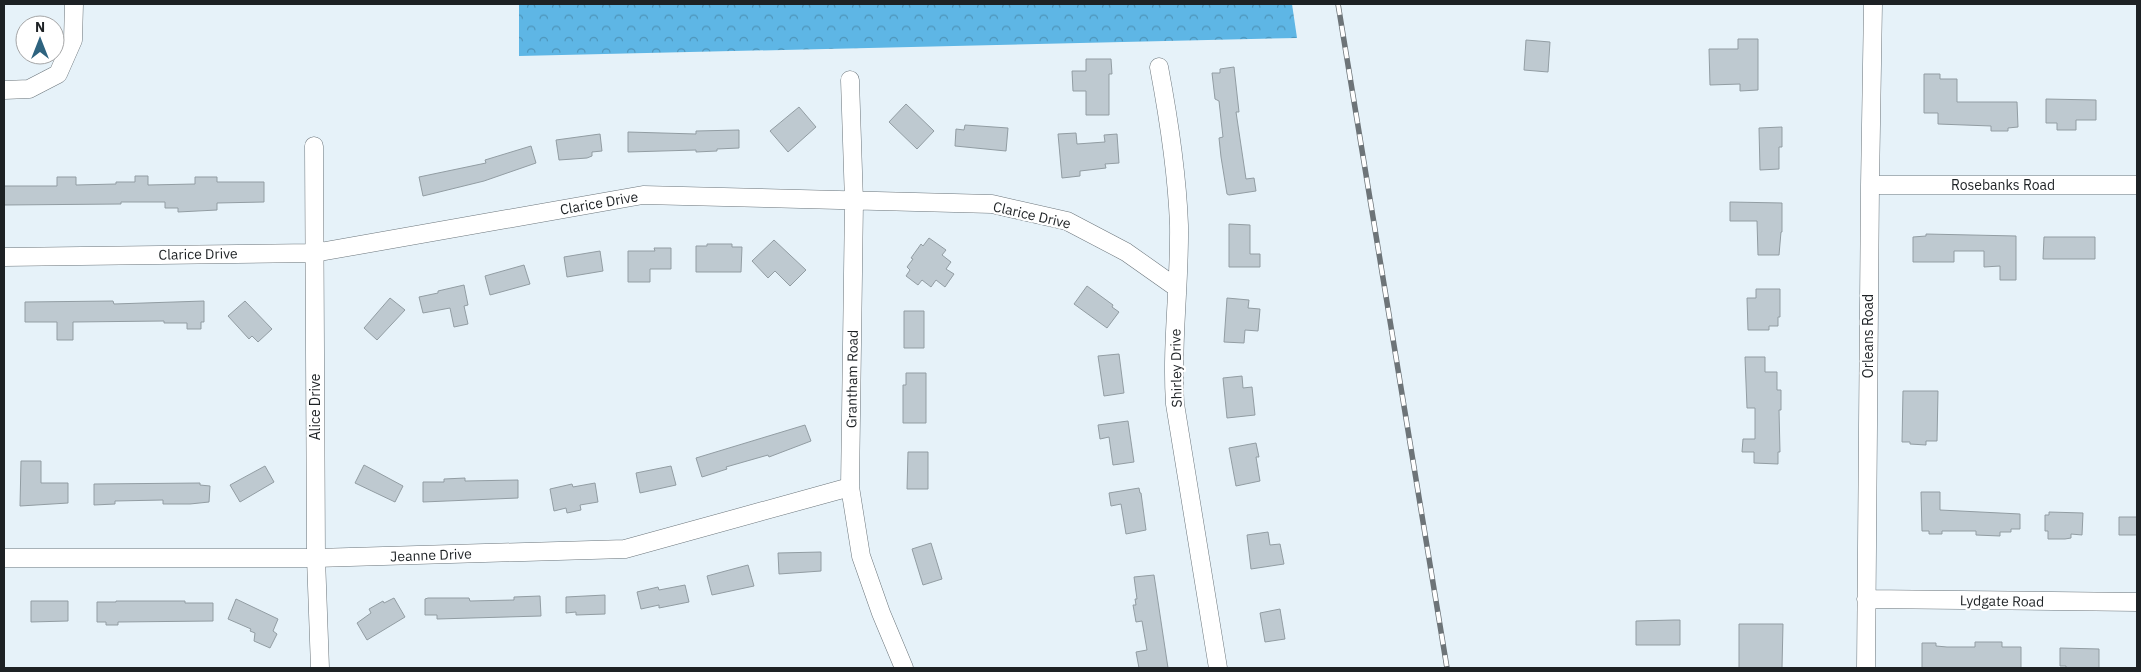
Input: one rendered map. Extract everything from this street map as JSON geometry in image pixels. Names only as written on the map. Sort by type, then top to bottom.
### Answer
[{"type":"street","points":[[4,90],[29,89],[58,74],[73,40],[74,4]]},
{"type":"street","name":"Orleans Road","points":[[1866,668],[1873,4]]},
{"type":"street","name":"Shirley Drive","points":[[1159,67],[1172,139],[1179,226],[1173,365],[1175,404],[1218,668]]},
{"type":"street","name":"Grantham Road","points":[[850,80],[854,202],[850,487],[861,556],[881,613],[904,668]]},
{"type":"street","name":"Alice Drive","points":[[314,146],[316,558],[320,668]]},
{"type":"street","name":"Rosebanks Road","points":[[1870,186],[2137,185]]},
{"type":"street","name":"Clarice Drive","points":[[4,257],[314,253],[643,195],[854,202],[992,204],[1067,221],[1126,252],[1176,288]]},
{"type":"street","name":"Jeanne Drive","points":[[4,558],[316,558],[626,550],[850,487]]},
{"type":"street","name":"Lydgate Road","points":[[1866,600],[2137,602]]},
{"type":"green space","points":[[519,4],[1292,4],[1297,38],[519,56]]},
{"type":"building","points":[[1738,39],[1758,39],[1758,90],[1740,91],[1740,84],[1710,85],[1709,49],[1738,49]]},
{"type":"building","points":[[1526,40],[1550,42],[1548,72],[1524,70]]},
{"type":"building","points":[[1086,59],[1111,59],[1112,74],[1109,74],[1109,115],[1086,115],[1086,91],[1073,91],[1072,71],[1086,71]]},
{"type":"building","points":[[1234,67],[1239,112],[1236,112],[1246,179],[1254,178],[1256,191],[1229,195],[1227,194],[1221,157],[1219,138],[1223,137],[1219,101],[1215,99],[1212,73],[1220,73],[1220,69]]},
{"type":"building","points":[[1924,74],[1940,74],[1940,79],[1957,79],[1957,102],[2017,102],[2018,127],[2008,128],[2008,131],[1991,131],[1991,126],[1938,124],[1938,113],[1924,113]]},
{"type":"building","points":[[2046,99],[2096,100],[2096,120],[2076,120],[2076,130],[2057,130],[2057,123],[2046,123]]},
{"type":"building","points":[[906,104],[934,131],[917,149],[889,122]]},
{"type":"building","points":[[799,107],[816,127],[788,152],[770,131]]},
{"type":"building","points":[[965,125],[1008,128],[1006,151],[955,146],[956,129],[964,130]]},
{"type":"building","points":[[1782,127],[1782,147],[1779,147],[1779,169],[1760,170],[1759,128]]},
{"type":"building","points":[[739,130],[739,148],[696,152],[696,150],[628,152],[628,132],[696,134],[696,131]]},
{"type":"building","points":[[1076,133],[1077,144],[1105,142],[1104,135],[1117,134],[1119,163],[1105,164],[1106,168],[1080,171],[1080,176],[1062,178],[1058,134]]},
{"type":"building","points":[[600,134],[602,151],[592,152],[592,156],[587,158],[559,160],[556,140]]},
{"type":"building","points":[[531,146],[536,163],[484,181],[423,196],[419,177],[486,163],[485,160]]},
{"type":"building","points":[[135,176],[148,176],[148,185],[195,184],[195,177],[217,177],[217,182],[264,182],[264,202],[217,203],[217,210],[178,212],[178,208],[165,208],[165,202],[4,205],[4,186],[57,186],[57,177],[76,177],[76,185],[116,184],[116,182],[135,182]]},
{"type":"building","points":[[1730,202],[1782,203],[1782,232],[1779,255],[1758,255],[1757,221],[1730,221]]},
{"type":"building","points":[[1229,224],[1250,225],[1250,254],[1260,254],[1260,267],[1229,267]]},
{"type":"building","points":[[1926,234],[2016,236],[2016,280],[2000,280],[2000,266],[1984,267],[1984,251],[1954,251],[1954,262],[1913,262],[1913,237],[1926,236]]},
{"type":"building","points":[[2044,237],[2095,237],[2095,259],[2043,259]]},
{"type":"building","points":[[929,238],[946,250],[942,255],[951,262],[946,269],[954,274],[945,287],[936,280],[931,287],[922,280],[918,285],[906,276],[910,270],[907,267],[913,259],[911,258],[921,244],[923,246]]},
{"type":"building","points":[[774,240],[806,270],[790,286],[775,271],[768,278],[752,261]]},
{"type":"building","points":[[707,244],[732,244],[732,247],[742,247],[741,272],[696,272],[696,246],[707,246]]},
{"type":"building","points":[[654,248],[671,248],[671,269],[650,269],[650,282],[628,282],[628,251],[655,251]]},
{"type":"building","points":[[600,251],[603,271],[567,277],[564,257]]},
{"type":"building","points":[[524,265],[530,284],[490,295],[485,276]]},
{"type":"building","points":[[464,285],[468,305],[464,306],[468,324],[454,327],[450,308],[423,313],[419,297]]},
{"type":"building","points":[[1087,286],[1113,305],[1112,307],[1119,312],[1107,328],[1074,304]]},
{"type":"building","points":[[1756,289],[1780,289],[1780,317],[1778,317],[1778,326],[1769,326],[1769,330],[1748,330],[1747,298],[1756,298]]},
{"type":"building","points":[[390,298],[405,310],[377,340],[364,328]]},
{"type":"building","points":[[1227,298],[1249,300],[1248,308],[1260,309],[1258,331],[1245,330],[1244,343],[1224,342]]},
{"type":"building","points":[[113,301],[114,304],[204,301],[204,322],[201,322],[201,329],[187,329],[187,323],[164,323],[164,321],[73,322],[73,340],[57,340],[57,322],[25,322],[25,302]]},
{"type":"building","points":[[245,301],[272,329],[258,342],[252,336],[249,339],[228,316]]},
{"type":"building","points":[[904,311],[924,311],[924,348],[904,348]]},
{"type":"building","points":[[1119,354],[1124,393],[1104,396],[1098,356]]},
{"type":"building","points":[[1745,357],[1765,357],[1765,372],[1777,372],[1777,390],[1781,390],[1781,410],[1779,410],[1780,452],[1778,452],[1778,464],[1754,463],[1754,452],[1742,452],[1743,439],[1755,439],[1755,408],[1747,408]]},
{"type":"building","points":[[906,373],[926,373],[926,423],[903,423],[903,385],[906,385]]},
{"type":"building","points":[[1242,376],[1243,388],[1252,387],[1255,415],[1227,418],[1223,378]]},
{"type":"building","points":[[1903,391],[1938,391],[1937,441],[1926,441],[1926,445],[1902,442]]},
{"type":"building","points":[[1128,421],[1134,462],[1113,465],[1109,437],[1100,439],[1098,425]]},
{"type":"building","points":[[805,425],[811,441],[769,457],[768,455],[726,467],[727,469],[702,477],[696,458]]},
{"type":"building","points":[[1256,443],[1259,457],[1256,457],[1260,481],[1236,486],[1229,448]]},
{"type":"building","points":[[908,452],[928,452],[928,489],[907,489]]},
{"type":"building","points":[[21,461],[41,461],[41,483],[68,483],[68,503],[20,506]]},
{"type":"building","points":[[364,465],[403,486],[395,502],[355,483]]},
{"type":"building","points":[[265,466],[274,482],[240,502],[230,485]]},
{"type":"building","points":[[671,466],[676,485],[640,493],[636,473]]},
{"type":"building","points":[[465,478],[465,481],[518,480],[518,498],[423,502],[423,482],[444,482],[444,479]]},
{"type":"building","points":[[200,483],[200,485],[210,486],[209,502],[163,504],[163,500],[115,501],[115,504],[94,505],[94,484]]},
{"type":"building","points":[[595,483],[598,502],[580,505],[581,510],[567,513],[566,508],[554,511],[550,489],[572,484],[573,487]]},
{"type":"building","points":[[1139,488],[1146,530],[1126,534],[1121,504],[1111,506],[1109,493]]},
{"type":"building","points":[[1921,492],[1940,492],[1940,510],[2020,514],[2020,529],[2011,529],[2011,532],[2000,532],[2000,536],[1976,535],[1976,531],[1942,531],[1942,534],[1929,534],[1929,531],[1922,531]]},
{"type":"building","points":[[2049,512],[2083,513],[2082,535],[2071,534],[2071,538],[2048,539],[2048,531],[2045,531],[2045,515],[2049,515]]},
{"type":"building","points":[[2119,517],[2137,517],[2137,535],[2119,535]]},
{"type":"building","points":[[1268,532],[1270,545],[1280,544],[1284,564],[1251,569],[1247,535]]},
{"type":"building","points":[[931,543],[942,579],[923,585],[912,549]]},
{"type":"building","points":[[821,552],[821,571],[779,574],[778,553]]},
{"type":"building","points":[[748,565],[754,586],[712,595],[707,576]]},
{"type":"building","points":[[1154,575],[1168,668],[1139,668],[1136,652],[1147,650],[1142,621],[1136,622],[1133,605],[1136,605],[1135,599],[1137,599],[1134,577]]},
{"type":"building","points":[[685,585],[689,602],[659,608],[659,605],[641,609],[637,592],[658,587],[659,590]]},
{"type":"building","points":[[605,595],[605,614],[576,615],[576,612],[566,613],[566,597]]},
{"type":"building","points":[[540,596],[541,616],[437,619],[437,615],[425,615],[425,599],[428,598],[469,598],[470,601],[514,600],[514,597]]},
{"type":"building","points":[[394,598],[405,617],[367,640],[357,623],[371,613],[369,609],[383,601],[384,603]]},
{"type":"building","points":[[236,599],[278,619],[273,631],[277,634],[270,648],[254,641],[255,633],[250,631],[251,629],[228,619]]},
{"type":"building","points":[[31,601],[68,601],[68,621],[31,622]]},
{"type":"building","points":[[97,602],[213,603],[213,621],[118,622],[118,625],[106,625],[106,622],[97,622]]},
{"type":"building","points":[[1280,609],[1285,639],[1265,642],[1260,613]]},
{"type":"building","points":[[1680,620],[1680,645],[1636,645],[1636,621]]},
{"type":"building","points":[[1739,624],[1783,624],[1782,668],[1739,668]]},
{"type":"building","points":[[1975,642],[2002,642],[2002,647],[2021,647],[2021,668],[1922,668],[1922,643],[1936,643],[1936,646],[1947,647],[1975,647]]},
{"type":"building","points":[[2060,648],[2099,649],[2099,668],[2066,668],[2066,666],[2060,666]]},
{"type":"railway","points":[[1338,4],[1447,668]]}]
